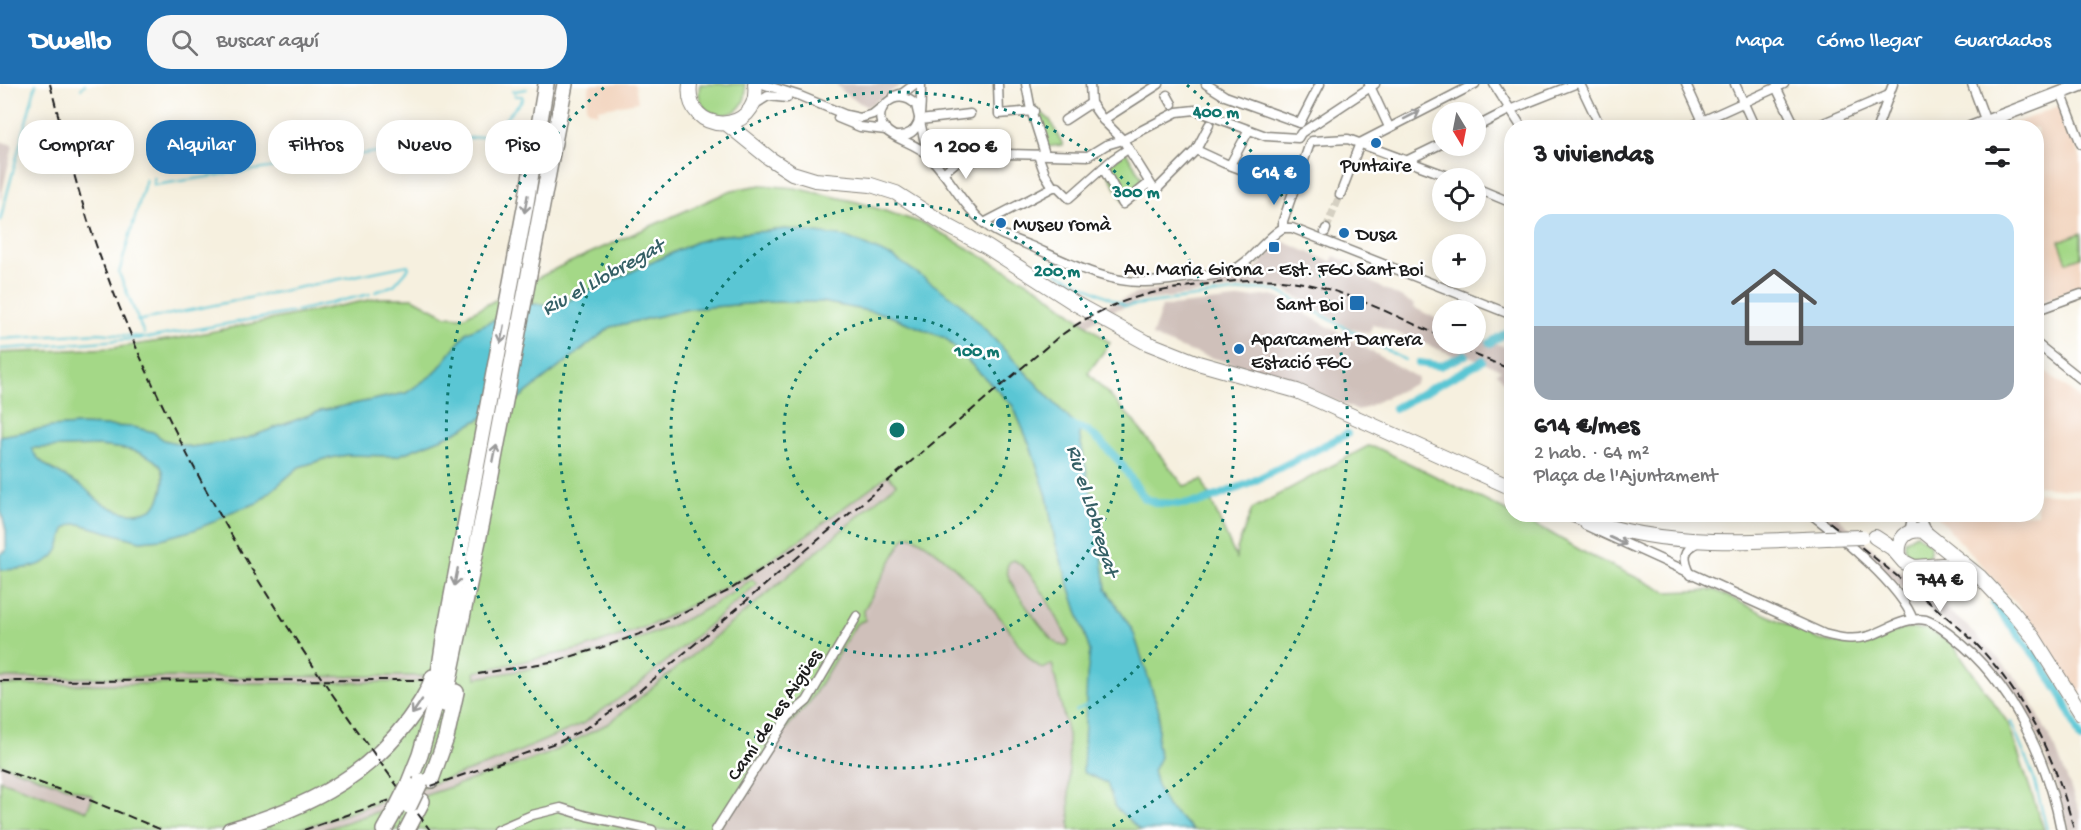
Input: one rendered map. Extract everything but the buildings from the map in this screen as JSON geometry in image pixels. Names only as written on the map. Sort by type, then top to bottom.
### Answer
[{"type":"highway","points":[[384,830],[409,805],[420,782],[420,755],[434,706],[445,633],[513,277],[546,84]]},
{"type":"highway","points":[[398,830],[420,782],[435,741],[446,697],[566,84]]},
{"type":"highway","points":[[230,830],[282,814],[305,804],[338,786],[368,763],[402,729],[426,693],[445,633]]},
{"type":"highway","points":[[407,830],[409,805]]},
{"type":"main road","points":[[690,84],[691,102],[700,116],[714,123],[727,124],[738,120],[750,109]]},
{"type":"main road","points":[[751,144],[748,131],[755,84]]},
{"type":"main road","points":[[727,124],[785,169],[827,181],[871,185],[896,192],[1076,304],[1145,342],[1184,358],[1298,391],[1504,484]]},
{"type":"main road","points":[[1599,522],[1648,536],[1701,541],[1755,542],[1869,537],[1919,530],[1931,536],[1987,583],[2034,638],[2081,714]]},
{"type":"main road","points":[[1899,555],[1899,543],[1908,533]]},
{"type":"main road","points":[[1923,566],[1932,560],[1936,552],[1931,536]]},
{"type":"main road","points":[[1869,537],[1887,543],[1908,565],[1952,565],[1970,570]]},
{"type":"street","points":[[762,84],[800,96],[846,116],[860,118],[873,114],[888,102],[898,98],[908,99],[916,105],[928,155]]},
{"type":"street","points":[[886,130],[882,124],[883,108],[894,96],[903,93],[915,84]]},
{"type":"street","points":[[897,136],[906,135],[918,125],[921,84]]},
{"type":"street","points":[[998,84],[999,114],[1034,111]]},
{"type":"street","points":[[1026,84],[1034,111],[1044,174],[1053,186]]},
{"type":"street","points":[[1090,84],[1091,103],[1102,119],[1125,139],[1128,150],[1155,190],[1196,150],[1209,125]]},
{"type":"street","points":[[1206,84],[1225,96],[1300,123]]},
{"type":"street","points":[[1340,195],[1360,143],[1474,84]]},
{"type":"street","points":[[1494,84],[1518,120]]},
{"type":"street","points":[[1486,122],[1575,84]]},
{"type":"street","points":[[1580,84],[1597,120]]},
{"type":"street","points":[[1686,84],[1703,120]]},
{"type":"street","points":[[1735,84],[1751,120]]},
{"type":"street","points":[[1880,120],[1893,84]]},
{"type":"street","points":[[1972,84],[1985,120]]},
{"type":"street","points":[[1310,143],[1301,133],[1300,123],[1316,85]]},
{"type":"street","points":[[943,173],[967,153],[1088,156],[1105,145],[1125,139],[1177,112],[1195,110],[1278,138],[1298,138],[1301,133],[1372,85],[1389,127]]},
{"type":"street","points":[[1991,120],[2081,85]]},
{"type":"street","points":[[1712,120],[1743,102],[1780,86],[1793,120]]},
{"type":"street","points":[[1102,119],[1163,87],[1173,104]]},
{"type":"street","points":[[2061,92],[2081,144]]},
{"type":"street","points":[[1831,120],[1889,95]]},
{"type":"street","points":[[750,109],[768,96],[780,96],[802,102],[860,127],[886,130],[928,155],[984,223],[1002,234],[1085,270],[1121,280],[1146,282],[1231,271],[1248,259],[1276,232],[1283,228],[1292,228],[1504,312]]},
{"type":"street","points":[[1065,120],[1091,103]]},
{"type":"street","points":[[920,118],[970,114]]},
{"type":"street","points":[[1230,165],[1249,130]]},
{"type":"street","points":[[1283,228],[1283,220],[1312,141],[1348,139],[1432,170]]},
{"type":"street","points":[[1408,160],[1432,148]]},
{"type":"street","points":[[984,223],[1053,186],[1058,186],[1069,198],[1113,159],[1128,150]]},
{"type":"street","points":[[1196,150],[1294,189]]},
{"type":"street","points":[[1103,168],[1123,204],[1149,183]]},
{"type":"street","points":[[1486,192],[1504,200]]},
{"type":"street","points":[[2044,307],[2081,294]]},
{"type":"street","points":[[2044,350],[2081,379]]},
{"type":"street","points":[[1585,522],[1604,535],[1839,639],[1870,636],[1885,628],[1913,620],[1926,620],[1938,626],[1962,644],[2000,688],[2026,729],[2044,766],[2061,830]]},
{"type":"street","points":[[1822,522],[1900,594],[1913,620]]},
{"type":"street","points":[[1908,533],[1911,522]]},
{"type":"street","points":[[1923,522],[1931,536]]},
{"type":"street","points":[[1691,575],[1686,566],[1685,556],[1691,546],[1701,541]]},
{"type":"street","name":"Camí de les Aigües","points":[[716,830],[788,717],[807,701],[856,616]]},
{"type":"street","points":[[497,830],[532,815],[561,808],[652,830]]},
{"type":"shaded area","points":[[590,84],[635,84],[638,102],[598,109],[598,113],[590,111],[586,107]]},
{"type":"shaded area","points":[[836,84],[903,84],[867,107],[845,94]]},
{"type":"shaded area","points":[[2061,105],[2081,159],[2081,287],[2044,300],[2044,120],[2023,120]]},
{"type":"shaded area","points":[[0,141],[13,145],[0,201]]},
{"type":"shaded area","points":[[1282,241],[1331,262],[1334,256],[1356,265],[1354,272],[1370,278],[1369,281],[1414,304],[1413,307],[1432,316],[1432,347],[1373,324],[1369,334],[1349,328],[1280,287],[1257,286],[1140,301],[1110,312],[1085,326],[1055,336],[1095,310],[1138,293],[1250,275]]},
{"type":"shaded area","name":"Aparcament Darrera Estació FGC","points":[[1273,295],[1418,378],[1416,383],[1358,411],[1294,382],[1186,350],[1152,336],[1162,307]]},
{"type":"shaded area","points":[[1486,340],[1504,346],[1504,381],[1497,373],[1501,370],[1465,354],[1486,354]]},
{"type":"shaded area","points":[[2044,370],[2081,400],[2081,490],[2044,487]]},
{"type":"shaded area","points":[[888,475],[896,483],[750,608],[609,723],[548,754],[323,830],[295,830],[497,761],[582,724],[637,686],[757,585],[752,580],[709,607],[643,638],[589,656],[476,679],[475,672],[523,663],[651,625],[744,578]]},
{"type":"shaded area","points":[[2044,493],[2081,496],[2081,698],[2037,627],[1942,522],[2044,522]]},
{"type":"shaded area","points":[[1823,522],[1843,522],[1967,626],[2013,674],[2028,695],[2056,750],[2081,815],[2081,830],[2069,830],[2056,784],[2034,727],[1992,666],[1958,632]]},
{"type":"shaded area","points":[[907,536],[929,545],[963,577],[1003,620],[1021,649],[1052,663],[1068,735],[1070,830],[717,830],[779,736],[795,719],[856,624],[865,620],[864,610]]},
{"type":"shaded area","points":[[1013,560],[1024,565],[1054,613],[1069,642],[1067,645],[1059,645],[1046,634],[1012,583],[1007,572],[1009,562]]},
{"type":"shaded area","points":[[423,676],[422,682],[0,685],[0,678]]},
{"type":"shaded area","points":[[0,764],[93,795],[87,811],[0,780]]},
{"type":"green space","points":[[700,84],[745,84],[745,98],[740,107],[732,113],[722,115],[712,113],[704,107],[699,97]]},
{"type":"green space","points":[[1037,109],[1050,120],[1063,145],[1046,147],[1035,114]]},
{"type":"green space","points":[[1126,152],[1145,183],[1123,201],[1105,168]]},
{"type":"green space","points":[[761,185],[795,188],[857,202],[925,224],[1040,289],[1110,343],[1088,373],[1131,418],[1184,486],[1202,480],[1236,558],[1237,549],[1252,509],[1368,446],[1380,449],[1504,510],[1504,522],[1529,522],[1587,554],[1667,592],[1715,590],[1819,640],[1844,644],[1883,636],[1902,629],[1927,629],[1952,643],[2008,723],[2044,830],[1193,830],[1167,806],[1157,786],[1153,771],[1160,757],[1157,745],[1159,711],[1133,631],[1106,589],[1100,539],[1078,428],[959,302],[786,229],[717,236],[696,242],[559,305],[531,304],[467,332],[435,373],[406,393],[320,411],[245,439],[191,447],[164,440],[153,432],[133,427],[79,425],[0,436],[0,353],[113,348],[180,338],[379,298],[413,298],[446,316],[463,317],[559,267],[732,190]]},
{"type":"green space","points":[[2081,233],[2081,257],[2067,262],[2059,241]]},
{"type":"green space","points":[[769,302],[822,302],[885,314],[945,338],[1013,406],[1031,448],[1047,496],[1055,541],[1090,651],[1084,742],[1107,783],[1116,807],[1140,830],[1070,830],[1068,735],[1052,664],[1043,669],[1036,664],[972,585],[935,551],[911,536],[904,538],[864,610],[865,620],[856,624],[809,703],[779,736],[717,830],[323,830],[548,754],[609,723],[750,608],[896,484],[888,475],[744,578],[651,625],[585,648],[475,672],[476,678],[536,667],[625,644],[682,621],[720,601],[752,579],[757,584],[637,686],[582,724],[497,761],[295,830],[0,830],[0,780],[87,811],[93,796],[0,764],[0,685],[422,682],[423,676],[0,678],[0,570],[32,567],[47,561],[58,550],[66,528],[73,524],[140,541],[161,539],[213,522],[231,512],[257,503],[299,467],[347,455],[397,456],[450,435],[518,399],[611,327],[689,309]],"holes":[[[1013,560],[1020,564],[1045,596],[1069,642],[1067,645],[1059,645],[1053,640],[1014,587],[1007,568],[1009,562]]]},
{"type":"green space","points":[[98,446],[138,452],[159,464],[163,474],[161,495],[151,510],[128,513],[105,505],[46,465],[30,448]]},
{"type":"green space","points":[[1916,534],[1930,544],[1930,553],[1924,560],[1915,562],[1905,555],[1905,541]]},
{"type":"water","name":"Riu el Llobregat","points":[[786,229],[846,237],[895,258],[959,302],[1078,428],[1100,539],[1106,589],[1133,631],[1159,711],[1157,745],[1160,757],[1153,771],[1157,786],[1167,806],[1193,830],[1140,830],[1115,807],[1107,783],[1083,772],[1090,651],[1055,541],[1047,496],[1031,448],[1013,406],[945,338],[885,314],[822,302],[769,302],[689,309],[611,327],[518,399],[450,435],[397,456],[347,455],[299,467],[257,503],[231,512],[194,530],[161,539],[140,541],[73,524],[66,528],[58,550],[47,561],[32,567],[0,570],[0,554],[6,551],[6,531],[0,507],[0,436],[79,425],[133,427],[153,432],[164,440],[191,447],[245,439],[320,411],[406,393],[435,373],[467,332],[531,304],[559,305],[696,242],[717,236]],"holes":[[[98,446],[138,452],[159,464],[164,474],[164,481],[161,495],[155,506],[143,512],[131,513],[105,505],[82,486],[46,465],[31,448]]]},
{"type":"waterway","points":[[0,221],[36,84]]},
{"type":"waterway","points":[[81,89],[85,84]]},
{"type":"waterway","points":[[514,91],[527,89]]},
{"type":"waterway","points":[[155,178],[153,178],[154,185],[491,135],[523,99],[522,96],[515,96],[512,91]]},
{"type":"waterway","points":[[144,334],[119,273],[146,179]]},
{"type":"waterway","points":[[137,321],[408,265],[409,268],[394,285],[375,292]]},
{"type":"waterway","points":[[1048,268],[1126,306],[1256,289],[1276,290],[1405,360]]},
{"type":"waterway","points":[[296,311],[370,294]]},
{"type":"waterway","points":[[255,319],[293,312]]},
{"type":"waterway","points":[[0,349],[147,338],[254,319]]},
{"type":"waterway","points":[[0,339],[99,333],[141,337]]},
{"type":"waterway","points":[[1490,343],[1504,334]]},
{"type":"waterway","points":[[1419,363],[1440,366],[1465,355]]},
{"type":"waterway","points":[[1395,408],[1482,361]]},
{"type":"waterway","name":"Riu el Llobregat","points":[[1067,424],[1088,431],[1101,442],[1120,462],[1144,498],[1157,503],[1182,504],[1202,502],[1248,484],[1347,434]]},
{"type":"waterway","points":[[1994,604],[2041,663],[2063,698],[2081,739]]},
{"type":"waterway","points":[[1075,711],[1088,704]]},
{"type":"waterway","points":[[2011,722],[2034,778],[2047,830]]},
{"type":"tunnel","points":[[1326,229],[1340,195]]},
{"type":"railway","points":[[50,84],[98,252],[137,350],[171,423],[249,564],[291,632],[382,765],[430,830]]},
{"type":"railway","points":[[304,830],[561,741],[590,726],[637,693],[1056,339],[1094,314],[1132,299],[1172,289],[1229,282],[1276,280],[1329,289],[1432,332]]},
{"type":"railway","points":[[1473,354],[1504,367]]},
{"type":"railway","points":[[1829,522],[1964,632],[1995,666],[2011,687],[2038,732],[2059,779],[2074,830]]},
{"type":"railway","points":[[478,674],[556,661],[645,632],[728,591],[804,542]]},
{"type":"railway","points":[[0,681],[423,680]]},
{"type":"railway","points":[[0,769],[92,801],[162,830]]},
{"type":"place","name":"Puntaire","points":[[1376,143]]},
{"type":"place","name":"Museu romà","points":[[1001,223]]},
{"type":"place","name":"Dusa","points":[[1344,233]]},
{"type":"place","name":"Av. Maria Girona - Est. FGC Sant Boi","points":[[1274,247]]},
{"type":"place","name":"Sant Boi","points":[[1357,303]]},
{"type":"place","name":"Aparcament Darrera Estació FGC","points":[[1239,349]]}]
